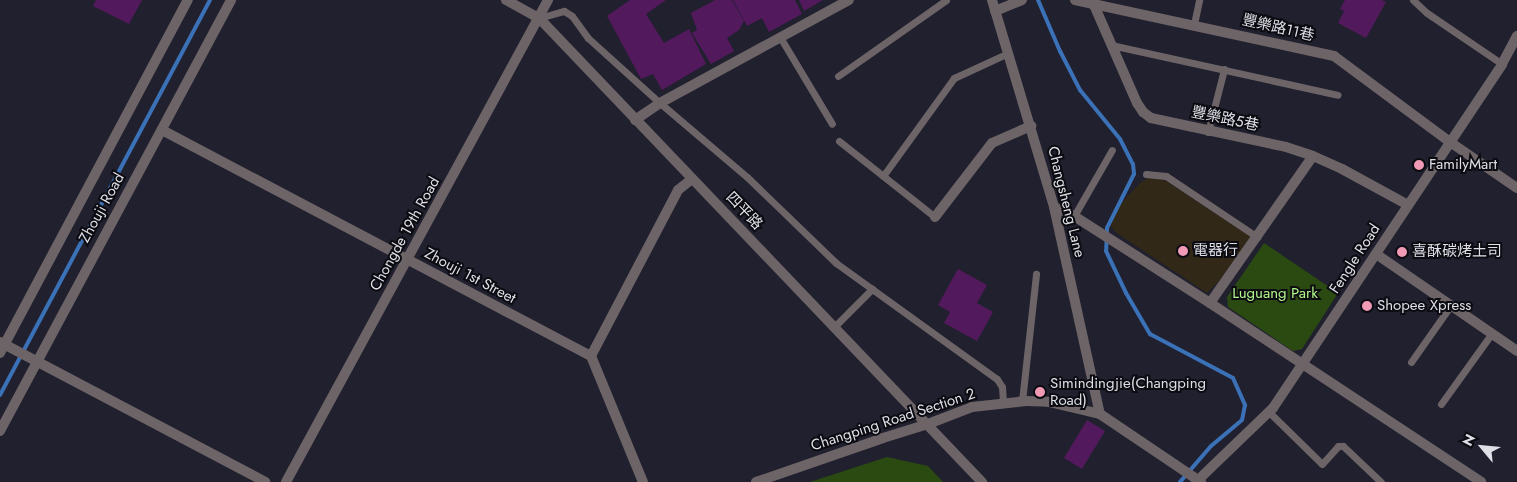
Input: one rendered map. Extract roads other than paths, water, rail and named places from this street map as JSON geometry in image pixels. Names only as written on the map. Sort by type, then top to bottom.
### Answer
[{"type":"street","name":"Zhouji Road","points":[[2,346],[188,0]]},
{"type":"street","name":"Zhouji Road","points":[[0,431],[27,356],[162,130],[231,0]]},
{"type":"street","name":"四平路","points":[[506,0],[538,18],[982,482]]},
{"type":"street","name":"Chongde 19th Road","points":[[286,482],[548,0]]},
{"type":"street","points":[[635,120],[660,103],[849,0]]},
{"type":"street","name":"Changsheng Lane","points":[[992,0],[1054,207],[1100,414]]},
{"type":"street","points":[[995,10],[1022,0]]},
{"type":"street","name":"豐樂路11巷","points":[[1075,0],[1194,24],[1334,56],[1450,142],[1517,188]]},
{"type":"street","name":"豐樂路5巷","points":[[1094,5],[1143,112],[1151,118],[1208,132],[1286,147],[1313,156],[1357,177],[1408,205]]},
{"type":"street","name":"Fengle Road","points":[[1198,481],[1269,412],[1303,364],[1502,64],[1517,36]]},
{"type":"street","points":[[935,217],[992,143],[1031,126]]},
{"type":"street","name":"Zhouji 1st Street","points":[[162,130],[591,356]]},
{"type":"street","points":[[1210,303],[1313,156]]},
{"type":"street","points":[[643,482],[591,356],[678,190],[692,178]]},
{"type":"street","points":[[1054,207],[1074,216],[1210,303],[1482,482]]},
{"type":"street","points":[[1376,254],[1517,351]]},
{"type":"street","points":[[2,346],[27,356],[266,482]]},
{"type":"street","name":"Changping Road Section 2","points":[[756,482],[928,424],[972,407],[1022,401],[1048,402],[1100,414],[1198,481]]},
{"type":"lane","points":[[838,76],[946,0]]},
{"type":"lane","points":[[1194,24],[1199,0]]},
{"type":"lane","points":[[1413,0],[1427,13],[1502,64]]},
{"type":"lane","points":[[538,18],[564,11],[572,16],[588,38],[660,103],[747,177],[836,263],[997,379],[1002,387],[1003,403]]},
{"type":"lane","points":[[780,37],[832,124]]},
{"type":"lane","points":[[1111,45],[1338,96]]},
{"type":"lane","points":[[884,176],[954,78],[1008,54]]},
{"type":"lane","points":[[1208,132],[1224,69]]},
{"type":"lane","points":[[839,141],[935,217]]},
{"type":"lane","points":[[1074,216],[1112,150]]},
{"type":"lane","points":[[1146,174],[1166,176],[1257,237]]},
{"type":"lane","points":[[1022,401],[1036,274]]},
{"type":"lane","points":[[834,327],[872,289]]},
{"type":"lane","points":[[1411,362],[1451,305]]},
{"type":"lane","points":[[1441,404],[1492,333]]},
{"type":"lane","points":[[1269,412],[1322,464],[1338,446],[1343,446],[1381,482]]},
{"type":"waterway","points":[[0,395],[210,0]]},
{"type":"waterway","points":[[1038,0],[1060,51],[1080,90],[1120,139],[1133,164],[1134,174],[1107,228],[1106,251],[1126,293],[1150,334],[1233,378],[1245,405],[1242,420],[1211,446],[1180,482]]},
{"type":"place","name":"FamilyMart","points":[[1419,165]]},
{"type":"place","name":"電器行","points":[[1183,251]]},
{"type":"place","name":"喜酥碳烤土司","points":[[1402,252]]},
{"type":"place","name":"Shopee Xpress","points":[[1367,306]]},
{"type":"place","name":"Simindingjie(Changping Road)","points":[[1040,392]]},
{"type":"park label","name":"Luguang Park","points":[[1275,294]]}]
